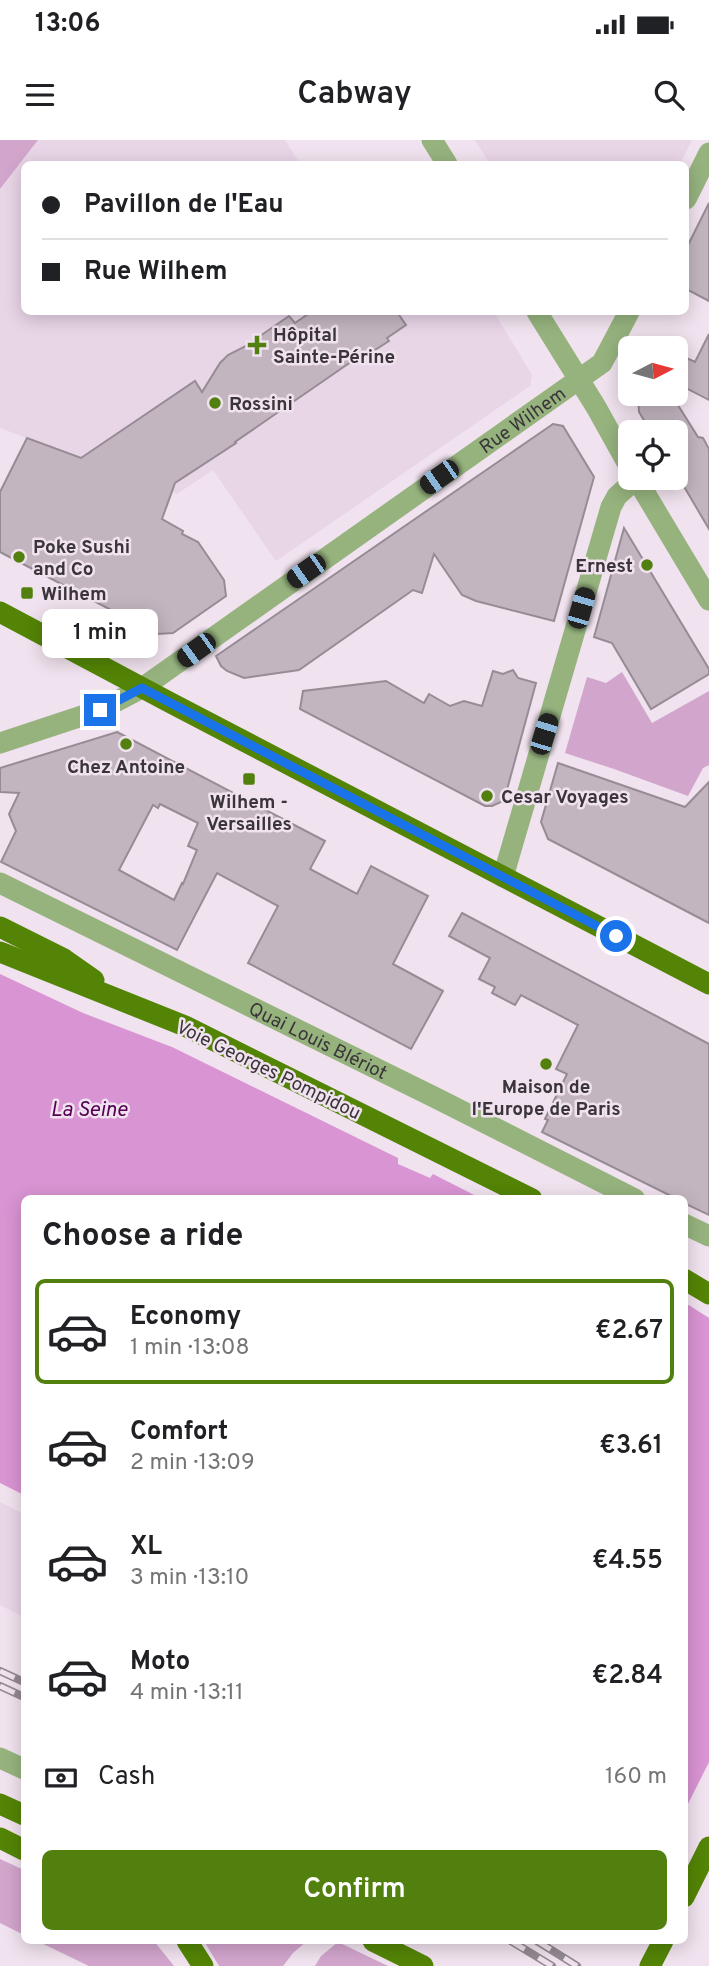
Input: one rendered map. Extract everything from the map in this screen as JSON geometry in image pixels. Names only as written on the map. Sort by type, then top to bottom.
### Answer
[{"type":"main road","points":[[0,612],[709,984]]},
{"type":"main road","points":[[0,927],[64,959],[128,1003]]},
{"type":"main road","name":"Voie Georges Pompidou","points":[[0,952],[185,1026],[523,1195]]},
{"type":"main road","points":[[688,1281],[709,1294]]},
{"type":"main road","points":[[0,1804],[21,1814]]},
{"type":"main road","points":[[0,1838],[21,1848]]},
{"type":"main road","points":[[688,1889],[709,1847]]},
{"type":"main road","points":[[189,1944],[203,1966]]},
{"type":"main road","points":[[379,1944],[424,1966]]},
{"type":"main road","points":[[651,1965],[662,1944]]},
{"type":"street","points":[[432,140],[445,161]]},
{"type":"street","points":[[689,194],[707,161]]},
{"type":"street","points":[[539,315],[618,447]]},
{"type":"street","name":"Rue Wilhem","points":[[0,743],[100,710],[142,688],[602,363],[627,315]]},
{"type":"street","points":[[503,877],[611,507],[623,490]]},
{"type":"street","points":[[643,490],[709,600]]},
{"type":"street","name":"Quai Louis Blériot","points":[[0,883],[627,1195]]},
{"type":"street","points":[[688,1226],[709,1236]]},
{"type":"street","points":[[0,1758],[21,1768]]},
{"type":"shaded area","points":[[0,140],[38,140],[21,161],[0,189]]},
{"type":"shaded area","name":"Hôpital Sainte-Périne","points":[[38,140],[285,140],[298,161],[22,161]]},
{"type":"shaded area","points":[[475,140],[692,140],[682,161],[488,161]]},
{"type":"shaded area","name":"Hôpital Sainte-Périne","points":[[21,162],[21,315],[496,315],[532,375],[530,386],[276,561],[213,470],[177,494],[0,428],[0,189]]},
{"type":"shaded area","points":[[622,672],[652,723],[709,691],[709,765],[703,768],[688,796],[565,753],[587,677],[606,683]]},
{"type":"shaded area","points":[[0,1502],[21,1512],[21,1616],[0,1605]]},
{"type":"shaded area","points":[[0,1859],[21,1869],[21,1934],[0,1923]]},
{"type":"shaded area","points":[[43,1944],[156,1944],[174,1966],[89,1966]]},
{"type":"shaded area","points":[[206,1944],[304,1944],[283,1966],[219,1966]]},
{"type":"shaded area","points":[[336,1944],[342,1944],[388,1966],[315,1966],[321,1956]]},
{"type":"water","name":"La Seine","points":[[0,974],[83,1013],[172,1047],[398,1158],[398,1164],[430,1178],[433,1174],[474,1195],[21,1195],[21,1494],[0,1483]]},
{"type":"water","points":[[688,1305],[709,1318],[709,1910],[688,1898]]},
{"type":"pier","points":[[709,1762],[709,1914],[688,1902],[688,1804]]},
{"type":"building","points":[[709,203],[709,301],[689,291],[689,243]]},
{"type":"building","points":[[307,315],[399,315],[406,325],[387,338],[389,341],[345,366],[175,483],[162,519],[198,542],[224,580],[226,596],[173,633],[157,634],[0,552],[0,492],[27,438],[81,458],[195,381],[202,392],[228,355],[289,316],[295,323]]},
{"type":"building","points":[[709,334],[709,400],[688,389],[688,359],[695,362]]},
{"type":"building","points":[[639,406],[679,406],[687,420],[644,420]]},
{"type":"building","points":[[688,421],[709,449],[709,529],[686,490]]},
{"type":"building","points":[[553,424],[563,426],[594,477],[554,621],[462,595],[434,554],[422,593],[413,590],[299,670],[244,678],[221,666],[216,656]]},
{"type":"building","points":[[624,528],[709,669],[709,674],[651,709],[612,643],[594,637]]},
{"type":"building","points":[[513,670],[518,678],[536,683],[505,797],[492,806],[485,806],[300,709],[303,691],[386,681],[424,703],[429,694],[450,706],[464,701],[482,706],[493,671],[503,674]]},
{"type":"building","points":[[117,732],[325,841],[310,869],[357,894],[371,866],[428,896],[393,964],[443,991],[411,1049],[248,963],[278,906],[217,873],[177,950],[1,862],[16,831],[9,814],[19,793],[0,792],[0,768]],"holes":[[[160,804],[198,823],[188,846],[197,850],[174,900],[119,870],[153,805],[158,808]]]},
{"type":"building","points":[[558,763],[685,807],[709,782],[709,923],[548,839],[541,822]]},
{"type":"building","points":[[462,913],[709,1044],[709,1215],[688,1205],[688,1195],[669,1195],[542,1132],[548,1120],[545,1119],[567,1074],[556,1069],[578,1025],[521,995],[515,1005],[492,993],[495,987],[479,979],[490,958],[449,936]]},
{"type":"railway","points":[[0,1671],[21,1681]]},
{"type":"railway","points":[[0,1686],[21,1696]]},
{"type":"railway","points":[[516,1944],[552,1966]]},
{"type":"railway","points":[[542,1944],[577,1966]]},
{"type":"place","name":"Hôpital Sainte-Périne","points":[[257,345]]},
{"type":"place","name":"Rossini","points":[[215,403]]},
{"type":"place","name":"Poke Sushi and Co","points":[[19,557]]},
{"type":"place","name":"Ernest","points":[[647,565]]},
{"type":"place","name":"Wilhem","points":[[27,593]]},
{"type":"place","name":"Chez Antoine","points":[[126,744]]},
{"type":"place","name":"Wilhem - Versailles","points":[[249,779]]},
{"type":"place","name":"Cesar Voyages","points":[[487,796]]},
{"type":"place","name":"Maison de l'Europe de Paris","points":[[546,1064]]},
{"type":"route","points":[[100,710],[142,688],[616,936]]}]
